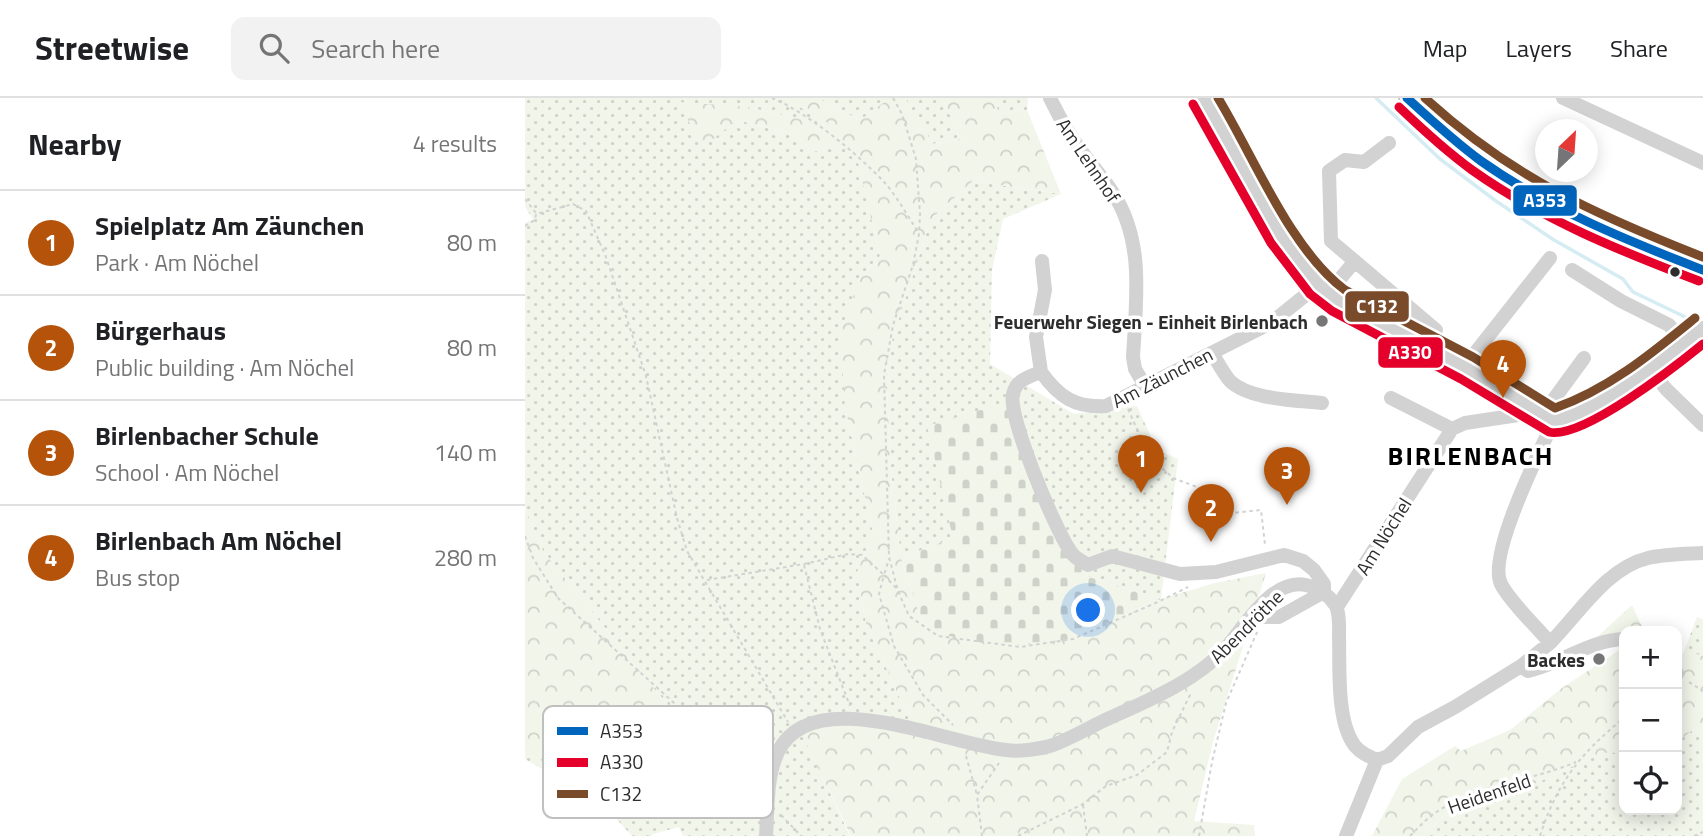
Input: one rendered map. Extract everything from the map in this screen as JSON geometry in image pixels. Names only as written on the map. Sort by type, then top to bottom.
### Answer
[{"type":"main road","points":[[1406,98],[1489,166],[1537,196],[1614,235],[1703,270]]},
{"type":"street","name":"Am Lehnhof","points":[[1050,98],[1065,127],[1114,194],[1124,214],[1137,268],[1133,357],[1135,369],[1146,386]]},
{"type":"street","points":[[1204,98],[1281,236],[1323,289],[1467,368],[1543,414]]},
{"type":"street","points":[[1563,98],[1703,163]]},
{"type":"street","points":[[1389,143],[1364,162],[1345,160],[1329,172],[1331,241],[1436,330]]},
{"type":"street","points":[[1467,368],[1475,353],[1550,258]]},
{"type":"street","points":[[1042,261],[1045,290],[1036,337],[1041,372],[1020,381],[1013,391],[1012,399],[1024,445],[1041,492],[1072,555],[1088,565],[1112,556],[1180,573],[1216,572],[1285,555],[1303,561],[1314,570],[1324,584],[1324,592],[1337,607],[1340,687],[1347,731],[1353,745],[1364,755],[1377,760],[1388,756],[1418,727],[1521,666],[1550,643],[1601,588],[1631,565],[1646,558],[1703,554]]},
{"type":"street","name":"Am Zäunchen","points":[[1041,372],[1054,390],[1079,404],[1106,406],[1271,323],[1323,289],[1355,261]]},
{"type":"street","points":[[1572,270],[1622,301],[1669,325],[1683,343]]},
{"type":"street","points":[[1391,398],[1452,429],[1465,423],[1543,414],[1598,403],[1650,369],[1700,330]]},
{"type":"street","points":[[1212,353],[1230,380],[1244,390],[1259,395],[1322,404]]},
{"type":"street","points":[[1550,643],[1502,586],[1498,570],[1543,414],[1584,358]]},
{"type":"street","points":[[1650,369],[1666,389],[1703,425]]},
{"type":"street","name":"Am Nöchel","points":[[1337,607],[1452,429]]},
{"type":"street","name":"Abendröthe","points":[[794,732],[821,721],[855,720],[896,725],[1007,751],[1051,746],[1165,691],[1203,669],[1256,618],[1270,596],[1289,585],[1310,586],[1324,592]]},
{"type":"street","points":[[1256,618],[1279,617],[1324,592]]},
{"type":"street","points":[[1521,666],[1528,671],[1606,639],[1619,639]]},
{"type":"street","points":[[773,766],[778,752],[794,732]]},
{"type":"street","points":[[1346,836],[1377,760]]},
{"type":"street","points":[[766,836],[767,818]]},
{"type":"path","points":[[772,98],[786,104],[855,155],[886,185],[919,234]]},
{"type":"path","points":[[894,98],[916,159],[920,214],[913,265],[893,325],[884,375],[889,557],[898,591],[909,616],[938,636],[1020,647],[1073,639],[1194,584]]},
{"type":"path","points":[[525,199],[537,214]]},
{"type":"path","points":[[537,214],[573,204],[586,211],[606,257],[646,376],[677,518],[687,551],[794,732]]},
{"type":"path","points":[[525,226],[535,220],[537,214]]},
{"type":"path","points":[[1124,399],[1149,456],[1173,478],[1218,495],[1221,508],[1232,513],[1261,510],[1262,535],[1273,558]]},
{"type":"path","points":[[525,536],[533,558],[558,598],[677,706]]},
{"type":"path","points":[[706,581],[848,554],[862,555],[898,591]]},
{"type":"path","points":[[889,557],[879,594],[894,646],[923,695],[950,721],[962,741],[977,795],[982,836]]},
{"type":"path","points":[[804,564],[820,629],[855,720]]},
{"type":"path","points":[[1199,836],[1226,704],[1254,643],[1256,618]]},
{"type":"path","points":[[1682,676],[1703,691]]},
{"type":"path","points":[[1018,836],[1083,804],[1106,786],[1137,775],[1167,752],[1172,732],[1191,694]]},
{"type":"path","points":[[1540,836],[1547,814],[1576,762],[1619,723]]},
{"type":"path","points":[[977,795],[1007,751]]},
{"type":"path","name":"Heidenfeld","points":[[1410,836],[1439,810],[1471,794],[1557,770],[1576,762]]},
{"type":"path","points":[[1083,804],[1087,836]]},
{"type":"path","points":[[773,807],[799,835]]},
{"type":"path","points":[[1694,836],[1703,832]]},
{"type":"green space","points":[[525,98],[784,98],[838,128],[747,107],[737,120],[796,135],[811,152],[854,144],[880,256],[861,276],[845,407],[873,533],[857,573],[866,623],[911,723],[797,722],[850,836],[683,836],[679,827],[651,836],[632,836],[616,818],[773,818],[773,706],[670,706],[543,551],[525,508],[525,223],[533,219],[525,207]]},
{"type":"green space","points":[[784,98],[817,98],[860,120],[886,101],[885,98],[905,98],[933,144],[961,139],[942,98],[992,98],[1000,114],[1027,110],[1061,194],[973,181],[931,219],[886,359],[890,461],[901,558],[925,631],[1073,639],[1161,599],[1215,583],[1266,573],[1213,742],[1194,821],[1254,825],[1255,836],[851,836],[796,722],[911,723],[866,623],[857,572],[873,533],[845,407],[840,332],[861,276],[880,256],[854,145],[811,152],[796,135],[737,120],[702,148],[679,102],[747,107],[835,127]]},
{"type":"green space","points":[[817,98],[885,98],[887,101],[860,120]]},
{"type":"green space","points":[[905,98],[942,98],[961,139],[932,144]]},
{"type":"green space","points":[[992,98],[1028,98],[1027,110],[1000,114]]},
{"type":"green space","points":[[973,181],[1061,194],[1003,219],[992,270],[990,364],[1074,414],[1137,406],[1157,450],[1178,459],[1161,599],[1089,577],[1040,507],[1007,402],[953,538],[901,558],[890,461],[886,359],[931,219]]},
{"type":"green space","points":[[1007,402],[1040,507],[1089,577],[1161,599],[1073,639],[998,646],[925,631],[901,558],[953,538],[927,426]]},
{"type":"green space","points":[[525,508],[543,551],[670,706],[543,706],[543,759],[525,755]]},
{"type":"green space","points":[[1632,605],[1642,626],[1619,626],[1619,646],[1593,641]]},
{"type":"green space","points":[[1697,617],[1703,619],[1703,656],[1684,651]]},
{"type":"green space","points":[[1619,650],[1619,752],[1602,753],[1525,788],[1452,807],[1423,836],[1372,836],[1402,779],[1455,746],[1461,751],[1510,730],[1562,688]]},
{"type":"green space","points":[[1684,651],[1703,656],[1703,722],[1682,738],[1682,689]]},
{"type":"green space","points":[[1703,722],[1703,836],[1423,836],[1452,807],[1525,788],[1602,753],[1619,752],[1619,815],[1682,815],[1682,738]]},
{"type":"green space","points":[[525,755],[543,759],[543,769],[525,759]]},
{"type":"waterway","name":"BIRLENBACH","points":[[1376,98],[1440,159],[1496,201],[1554,240],[1623,279],[1633,292],[1702,325]]},
{"type":"transit line","name":"C132","points":[[1218,98],[1274,201],[1307,251],[1325,272],[1345,290],[1473,357],[1555,408],[1612,380],[1695,318]]},
{"type":"transit line","name":"A353","points":[[1407,98],[1471,154],[1534,194],[1617,235],[1703,270]]},
{"type":"transit line","name":"C132","points":[[1425,98],[1490,150],[1556,191],[1627,226],[1703,257]]},
{"type":"transit line","name":"A330","points":[[1193,104],[1271,243],[1310,294],[1332,311],[1461,379],[1549,432],[1583,425],[1605,413],[1651,384],[1703,344]]},
{"type":"transit line","name":"A330","points":[[1399,107],[1462,163],[1525,204],[1611,246],[1699,281]]},
{"type":"place","name":"Feuerwehr Siegen - Einheit Birlenbach","points":[[1322,321]]},
{"type":"place","name":"Birlenbach Am Nöchel","points":[[1503,398]]},
{"type":"place","name":"Spielplatz Am Zäunchen","points":[[1141,493]]},
{"type":"place","name":"Birlenbacher Schule","points":[[1287,505]]},
{"type":"place","name":"Bürgerhaus","points":[[1211,542]]},
{"type":"place","name":"Backes","points":[[1599,659]]},
{"type":"district","name":"BIRLENBACH","points":[[1471,455]]}]
